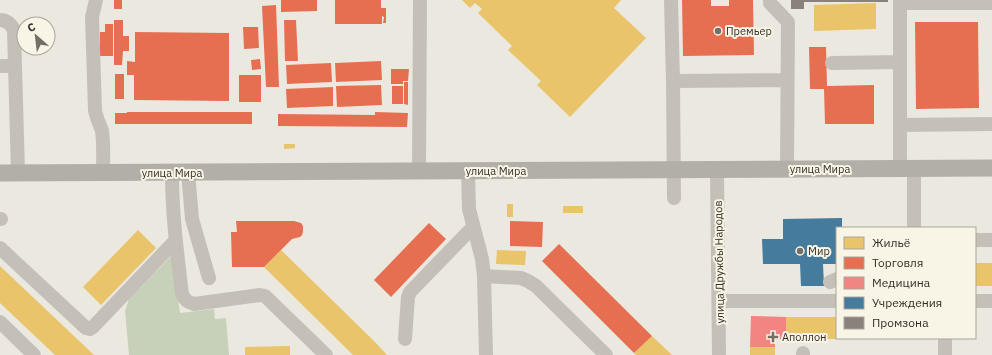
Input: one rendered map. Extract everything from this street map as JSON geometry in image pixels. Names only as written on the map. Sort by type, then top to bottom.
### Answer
[{"type":"main road","name":"улица Мира","points":[[0,173],[992,168]]},
{"type":"street","points":[[96,0],[92,17],[95,110],[102,130],[102,173]]},
{"type":"street","points":[[419,171],[420,0]]},
{"type":"street","points":[[671,0],[674,198]]},
{"type":"street","points":[[770,0],[770,3],[788,22],[787,169]]},
{"type":"street","points":[[914,227],[900,125],[900,1],[992,3]]},
{"type":"street","points":[[0,20],[9,22],[14,30],[18,173]]},
{"type":"street","points":[[832,63],[900,62]]},
{"type":"street","points":[[0,66],[15,66]]},
{"type":"street","points":[[673,81],[787,80]]},
{"type":"street","points":[[900,125],[992,124]]},
{"type":"street","name":"улица Дружбы Народов","points":[[717,169],[719,355]]},
{"type":"street","points":[[468,171],[469,209],[481,255],[484,276],[486,355]]},
{"type":"street","points":[[180,173],[172,204],[175,241],[184,300],[194,304],[260,295],[265,296],[326,355]]},
{"type":"street","points":[[180,173],[209,278]]},
{"type":"street","points":[[405,339],[408,298],[410,292],[473,228]]},
{"type":"street","points":[[976,240],[992,240]]},
{"type":"street","points":[[0,248],[86,328],[90,329],[175,241]]},
{"type":"street","points":[[484,276],[521,278],[528,280],[536,286],[606,355]]},
{"type":"street","points":[[719,301],[836,301]]},
{"type":"street","points":[[976,301],[992,301]]},
{"type":"street","points":[[0,322],[34,355]]},
{"type":"street","points":[[945,339],[945,355]]},
{"type":"green space","points":[[172,255],[180,313],[214,309],[215,319],[226,318],[229,355],[129,355],[125,311],[129,299]]},
{"type":"building: Жильё","points":[[462,0],[621,0],[614,8],[646,38],[570,117],[537,85],[541,81],[508,50],[512,46],[478,13],[482,9],[475,3],[470,8]]},
{"type":"building: Жильё","points":[[876,3],[876,29],[814,31],[814,5]]},
{"type":"building: Жильё","points":[[284,144],[295,144],[295,148],[284,149]]},
{"type":"building: Жильё","points":[[507,204],[513,204],[513,217],[507,217]]},
{"type":"building: Жильё","points":[[563,206],[583,206],[583,213],[563,213]]},
{"type":"building: Жильё","points":[[138,230],[156,248],[101,305],[83,287]]},
{"type":"building: Жильё","points":[[281,250],[387,355],[353,355],[264,267]]},
{"type":"building: Жильё","points":[[497,250],[526,251],[525,265],[496,264]]},
{"type":"building: Жильё","points":[[976,263],[992,263],[992,286],[976,286]]},
{"type":"building: Жильё","points":[[0,266],[94,355],[55,355],[0,303]]},
{"type":"building: Жильё","points":[[786,317],[836,317],[836,339],[786,339]]},
{"type":"building: Жильё","points":[[652,336],[672,355],[636,355],[634,353]]},
{"type":"building: Жильё","points":[[290,346],[290,355],[245,355],[245,347]]},
{"type":"building: Жильё","points":[[750,347],[775,347],[775,355],[750,355]]},
{"type":"building: Торговля","points":[[114,0],[122,0],[122,9],[114,9]]},
{"type":"building: Торговля","points":[[281,0],[317,0],[317,11],[281,12]]},
{"type":"building: Торговля","points":[[335,0],[381,0],[381,8],[386,8],[386,23],[383,23],[384,17],[382,16],[382,24],[335,24]]},
{"type":"building: Торговля","name":"Премьер","points":[[682,0],[711,0],[711,6],[729,6],[729,0],[753,0],[754,55],[683,56]]},
{"type":"building: Торговля","points":[[276,5],[279,87],[266,87],[262,6]]},
{"type":"building: Торговля","points":[[114,20],[123,20],[123,36],[129,36],[129,51],[123,51],[122,65],[114,65]]},
{"type":"building: Торговля","points":[[284,20],[296,20],[298,61],[285,61]]},
{"type":"building: Торговля","points":[[915,22],[978,22],[979,108],[916,109]]},
{"type":"building: Торговля","points":[[105,24],[113,24],[113,56],[100,56],[100,32],[105,32]]},
{"type":"building: Торговля","points":[[243,27],[258,27],[259,48],[244,49]]},
{"type":"building: Торговля","points":[[135,32],[229,33],[229,101],[134,100],[134,75],[127,75],[127,61],[135,62]]},
{"type":"building: Торговля","points":[[809,47],[826,47],[827,86],[874,85],[874,124],[825,124],[824,89],[810,89]]},
{"type":"building: Торговля","points":[[260,59],[261,69],[252,70],[251,60]]},
{"type":"building: Торговля","points":[[381,61],[382,80],[336,82],[335,63]]},
{"type":"building: Торговля","points":[[331,63],[332,82],[287,84],[286,65]]},
{"type":"building: Торговля","points":[[391,69],[409,69],[408,81],[403,81],[403,84],[391,84]]},
{"type":"building: Торговля","points":[[115,74],[124,74],[124,99],[115,99]]},
{"type":"building: Торговля","points":[[239,75],[261,75],[261,102],[239,102]]},
{"type":"building: Торговля","points":[[404,82],[408,82],[408,105],[404,104]]},
{"type":"building: Торговля","points":[[381,85],[382,105],[337,107],[336,86]]},
{"type":"building: Торговля","points":[[392,86],[403,86],[403,104],[392,104]]},
{"type":"building: Торговля","points":[[333,87],[333,106],[287,108],[286,89]]},
{"type":"building: Торговля","points":[[252,112],[252,124],[115,124],[115,113]]},
{"type":"building: Торговля","points":[[375,112],[408,113],[407,127],[278,126],[278,114],[375,115]]},
{"type":"building: Торговля","points":[[236,221],[294,221],[301,223],[303,226],[303,232],[300,237],[292,239],[264,267],[232,267],[231,232],[237,232]]},
{"type":"building: Торговля","points":[[510,221],[543,222],[542,247],[510,246]]},
{"type":"building: Торговля","points":[[429,223],[446,239],[391,297],[374,280]]},
{"type":"building: Торговля","points":[[559,244],[652,336],[634,353],[542,261]]},
{"type":"building: Медицина","points":[[751,316],[786,317],[786,339],[775,340],[775,347],[750,347]]},
{"type":"building: Учреждения","name":"Мир","points":[[842,218],[842,227],[836,227],[836,264],[823,264],[824,286],[801,286],[800,264],[763,264],[762,239],[783,239],[783,219]]},
{"type":"building: Промзона","points":[[791,0],[888,0],[888,2],[804,2],[804,9],[791,9]]},
{"type":"place","name":"Премьер","points":[[718,31]]},
{"type":"place","name":"Мир","points":[[800,251]]},
{"type":"place","name":"Аполлон","points":[[773,337]]}]
